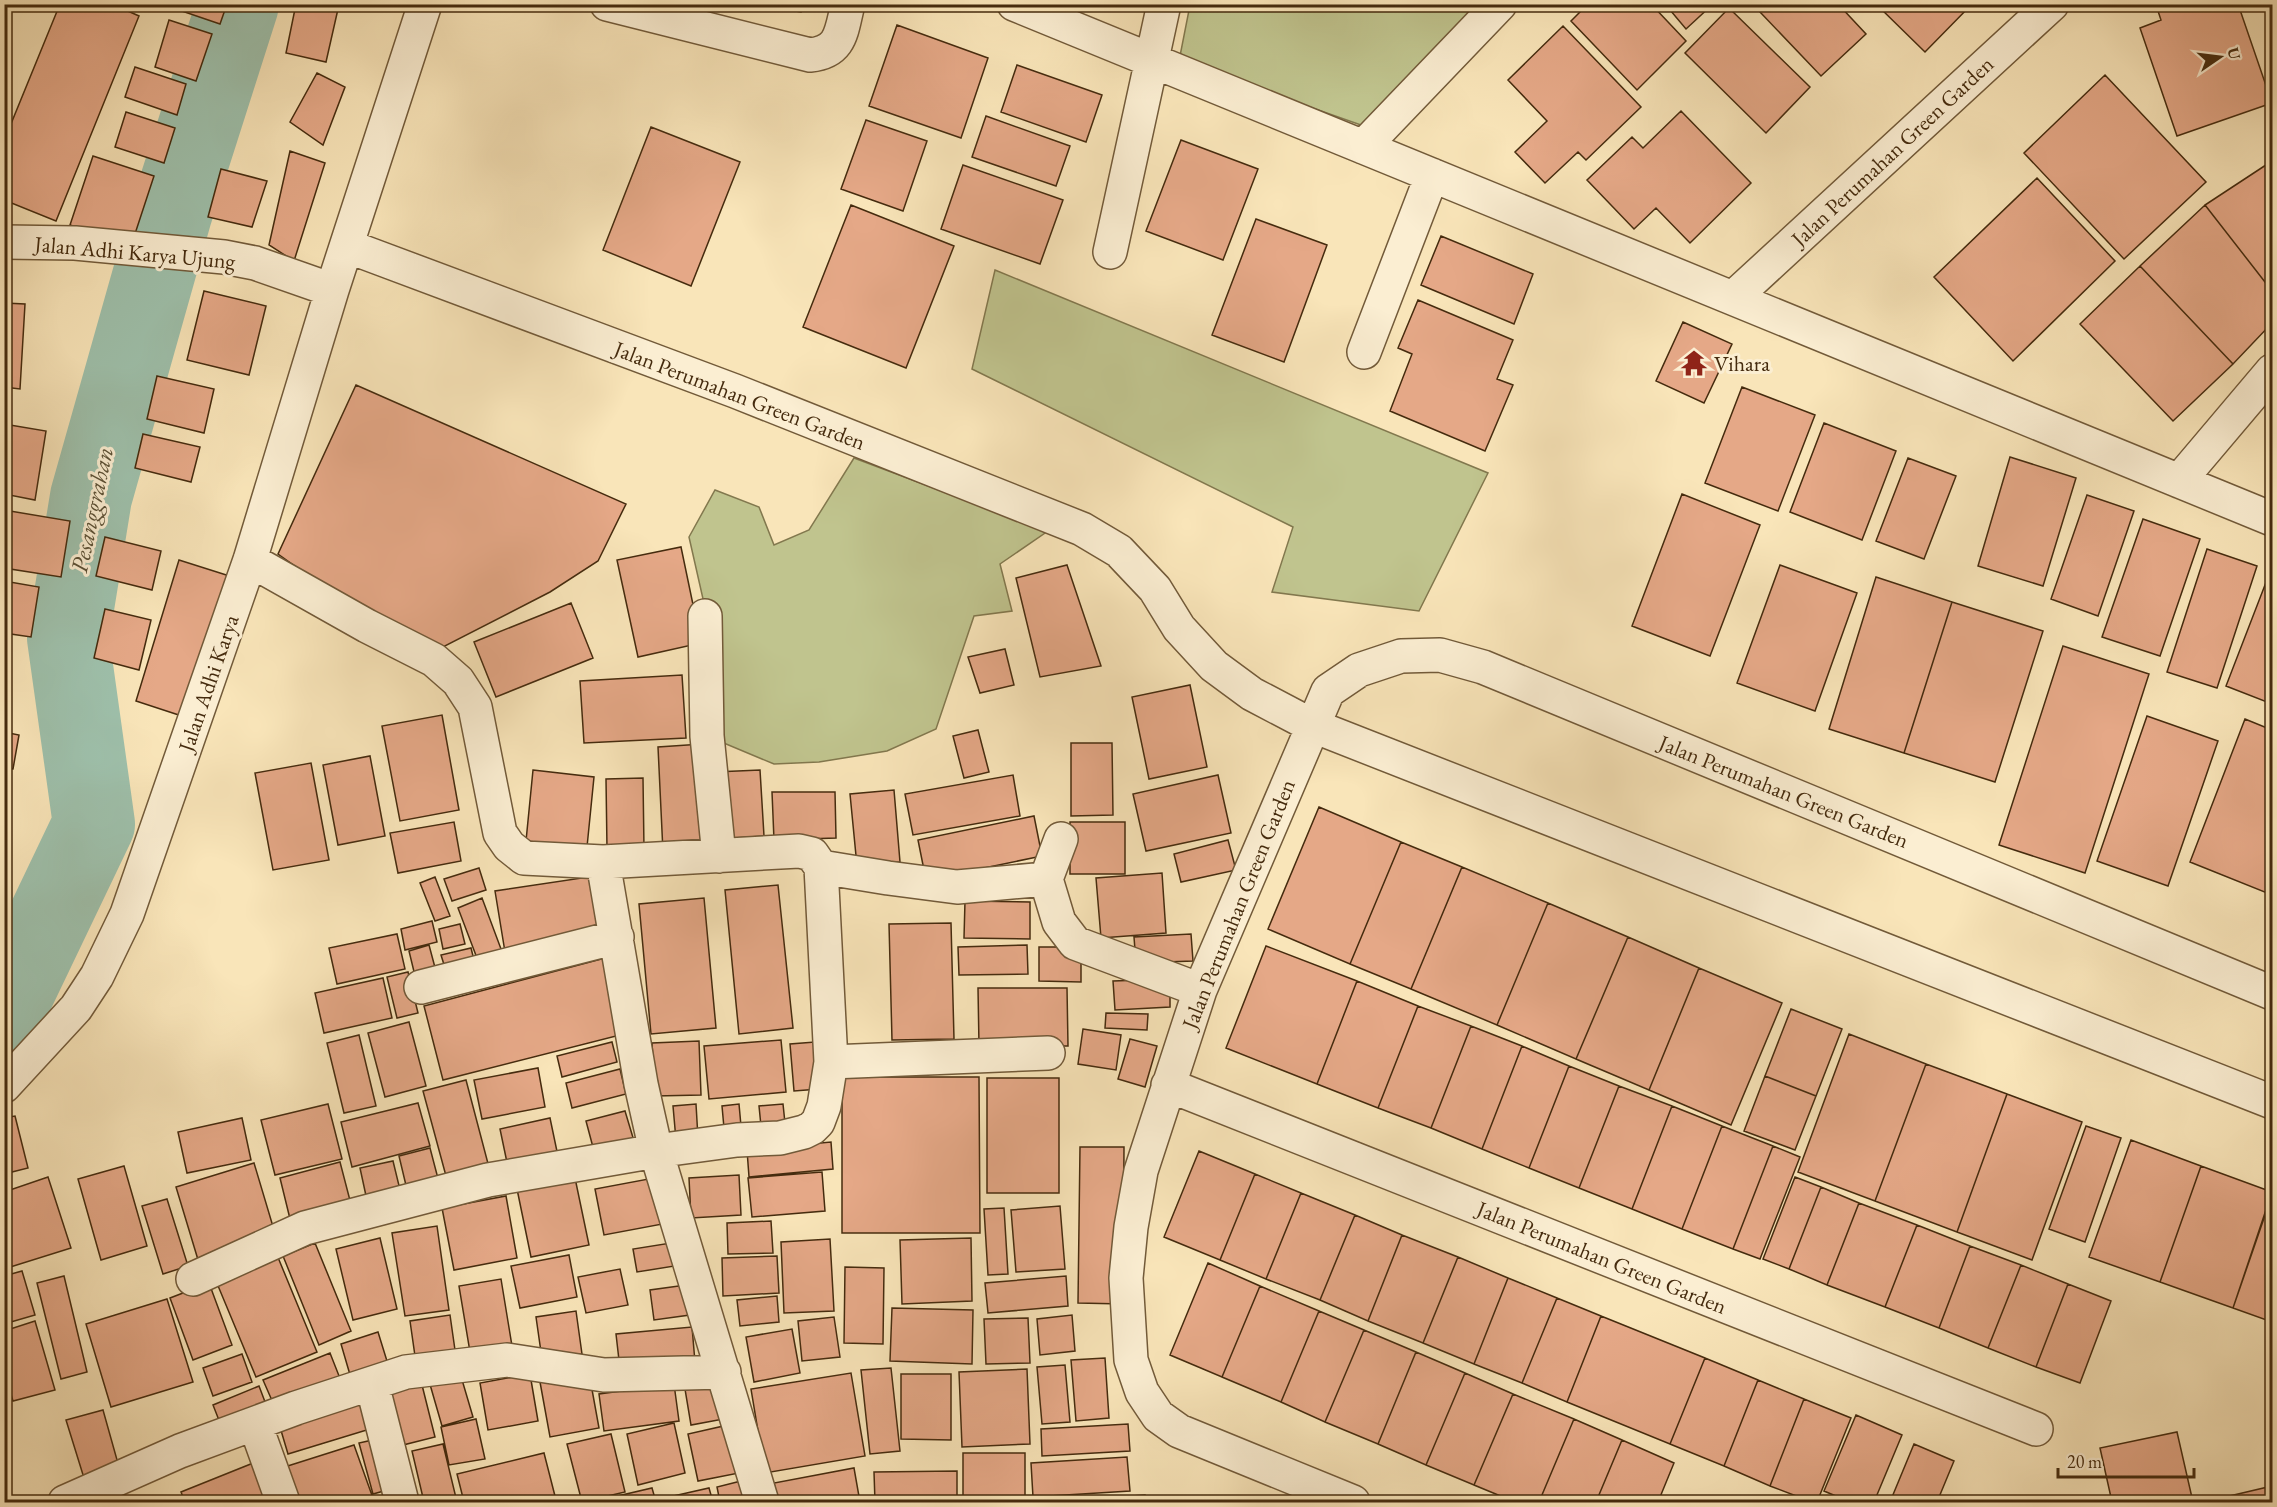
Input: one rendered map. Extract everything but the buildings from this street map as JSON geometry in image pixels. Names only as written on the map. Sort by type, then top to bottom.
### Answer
[{"type":"street","points":[[347,246],[424,4]]},
{"type":"street","points":[[607,4],[810,55],[820,54],[836,46],[848,4]]},
{"type":"street","points":[[1014,4],[2272,519]]},
{"type":"street","points":[[1110,252],[1164,4]]},
{"type":"street","points":[[1363,147],[1500,4]]},
{"type":"street","name":"Jalan Perumahan Green Garden","points":[[1732,298],[2052,4]]},
{"type":"street","points":[[1364,352],[1432,175]]},
{"type":"street","name":"Jalan Adhi Karya Ujung","points":[[4,242],[75,243],[195,254],[255,263],[332,290]]},
{"type":"street","name":"Jalan Adhi Karya","points":[[4,1086],[76,1008],[98,976],[127,914],[250,560],[347,246]]},
{"type":"street","name":"Jalan Perumahan Green Garden","points":[[347,246],[746,396],[1082,530],[1119,551],[1155,589],[1179,628],[1214,666],[1252,694],[1311,725],[2272,1102]]},
{"type":"street","points":[[2179,481],[2272,371]]},
{"type":"street","points":[[193,1279],[305,1228],[488,1180],[656,1151],[737,1140],[780,1138],[812,1128],[818,1122],[824,1106],[831,1062],[821,867],[812,854],[799,851],[603,862],[524,858],[509,846],[500,833],[475,707],[458,681],[434,660],[367,626],[250,560]]},
{"type":"street","points":[[705,616],[706,735],[719,856]]},
{"type":"street","name":"Jalan Perumahan Green Garden","points":[[1353,1503],[1179,1431],[1158,1416],[1142,1392],[1131,1360],[1126,1278],[1141,1171],[1200,990],[1311,725],[1328,691],[1359,670],[1401,656],[1440,655],[1483,668],[2272,993]]},
{"type":"street","points":[[1061,839],[1046,879],[1059,922],[1075,943],[1200,990]]},
{"type":"street","points":[[603,862],[640,1084],[656,1151],[762,1503]]},
{"type":"street","points":[[821,867],[957,887],[1046,879]]},
{"type":"street","points":[[421,987],[617,936]]},
{"type":"street","points":[[831,1062],[1048,1053]]},
{"type":"street","name":"Jalan Perumahan Green Garden","points":[[1168,1085],[2036,1429]]},
{"type":"street","points":[[65,1503],[180,1451],[296,1408],[406,1372],[507,1360],[604,1375],[724,1372]]},
{"type":"street","points":[[372,1384],[402,1503]]},
{"type":"street","points":[[255,1424],[283,1503]]},
{"type":"green space","points":[[1190,5],[1474,5],[1378,131],[1179,61]]},
{"type":"green space","points":[[995,270],[1488,473],[1419,611],[1272,592],[1293,527],[972,369]]},
{"type":"green space","points":[[854,458],[1048,531],[1000,564],[1012,611],[974,616],[936,729],[887,751],[819,762],[774,764],[707,736],[713,643],[689,537],[715,490],[759,507],[774,545],[809,530]]},
{"type":"waterway","name":"Pesanggrahan","points":[[4,1012],[94,824],[68,638],[91,497],[171,214],[238,4]]},
{"type":"place","name":"Vihara","points":[[1694,363]]}]
